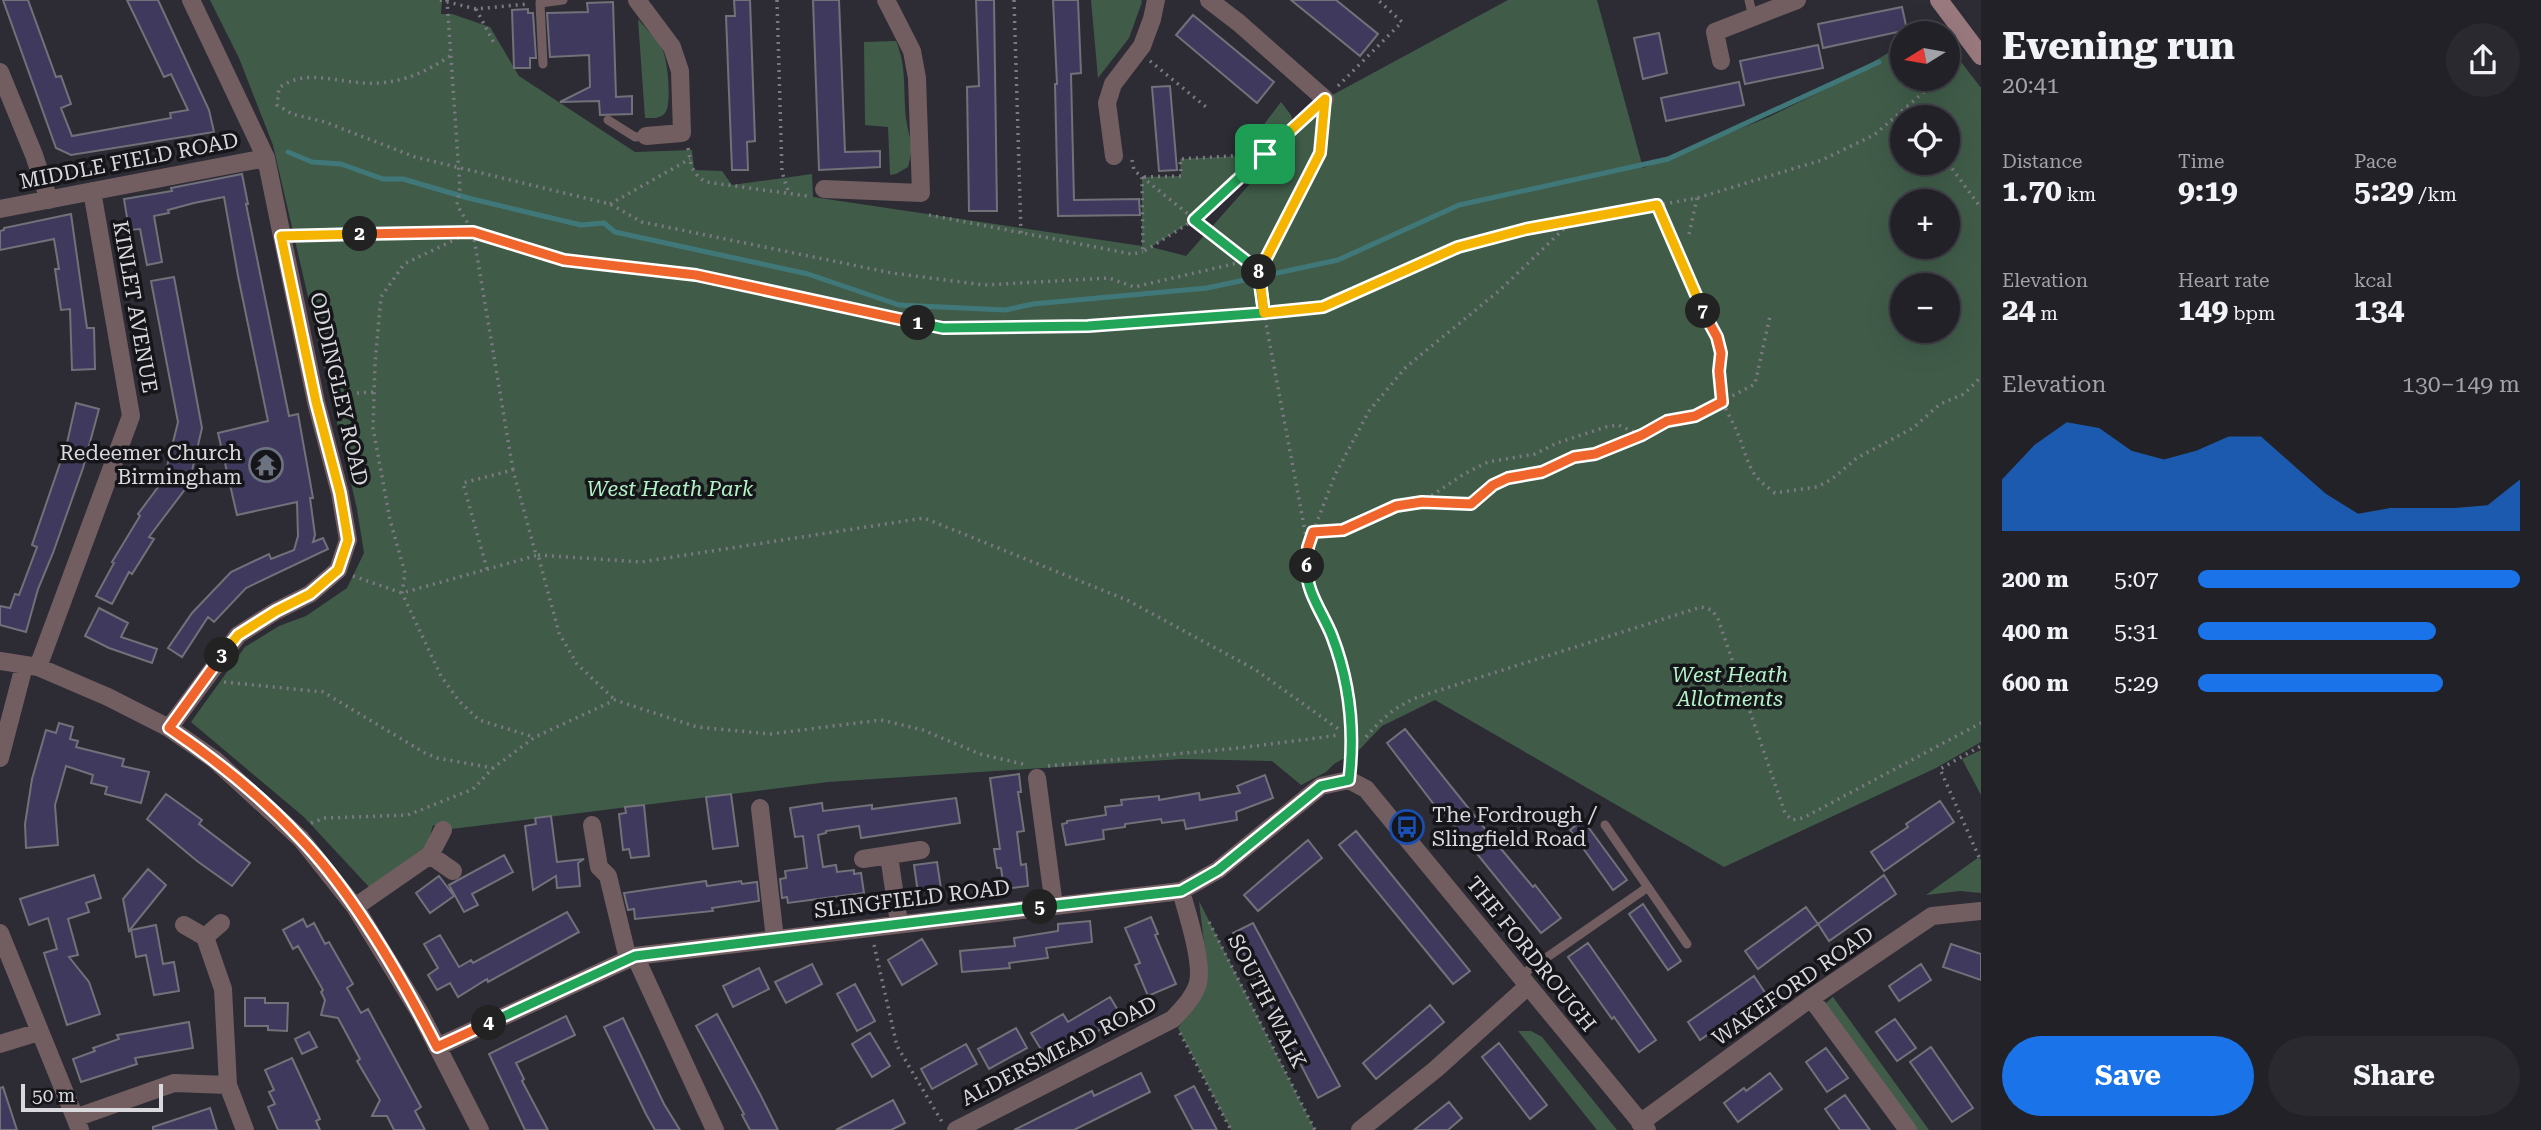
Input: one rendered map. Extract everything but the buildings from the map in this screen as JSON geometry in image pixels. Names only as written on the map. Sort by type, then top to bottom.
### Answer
[{"type":"street","name":"ODDINGLEY ROAD","points":[[191,0],[266,158],[316,402],[342,505],[348,540],[338,570]]},
{"type":"street","points":[[637,0],[672,47],[680,71],[682,134],[646,136]]},
{"type":"street","points":[[824,189],[921,193],[917,78],[912,51],[886,0]]},
{"type":"street","points":[[1114,156],[1107,103],[1113,84],[1138,51],[1152,19],[1156,0]]},
{"type":"street","points":[[1209,0],[1325,99]]},
{"type":"street","points":[[1721,61],[1715,32],[1751,9],[1797,0]]},
{"type":"street","points":[[1938,0],[1978,45]]},
{"type":"street","points":[[0,72],[49,200]]},
{"type":"street","name":"MIDDLE FIELD ROAD","points":[[0,209],[266,158]]},
{"type":"street","name":"KINLET AVENUE","points":[[0,758],[31,666],[131,416],[92,191]]},
{"type":"street","points":[[169,728],[238,635],[310,594],[338,570]]},
{"type":"street","points":[[0,661],[31,666],[108,697],[169,728],[215,760],[293,831],[355,906],[419,1013],[481,1130]]},
{"type":"street","points":[[1039,770],[1054,906]]},
{"type":"street","name":"SLINGFIELD ROAD","points":[[437,1047],[632,958],[899,923],[1181,891],[1218,870],[1321,786],[1349,780]]},
{"type":"street","name":"THE FORDROUGH","points":[[1349,780],[1366,789],[1644,1127]]},
{"type":"street","points":[[760,808],[775,939]]},
{"type":"street","points":[[592,825],[599,867],[608,876],[632,958],[715,1130]]},
{"type":"street","points":[[355,906],[430,855],[443,830]]},
{"type":"street","points":[[863,859],[921,850]]},
{"type":"street","points":[[430,855],[453,871]]},
{"type":"street","points":[[889,856],[899,923]]},
{"type":"street","name":"ALDERSMEAD ROAD","points":[[956,1130],[1173,1019],[1189,1002],[1198,982],[1194,937],[1181,891]]},
{"type":"street","name":"WAKEFORD ROAD","points":[[1644,1127],[1811,998],[1932,916],[1981,911]]},
{"type":"street","points":[[205,937],[221,923]]},
{"type":"street","points":[[184,925],[205,937],[223,989],[228,1085],[245,1130]]},
{"type":"street","points":[[0,933],[77,1124],[174,1083],[228,1085]]},
{"type":"street","points":[[1360,1130],[1436,1069],[1523,981]]},
{"type":"street","points":[[1811,998],[1908,1130]]},
{"type":"street","points":[[0,1044],[39,1032]]},
{"type":"lane","points":[[543,64],[540,3],[563,0]]},
{"type":"lane","points":[[608,120],[635,137],[646,136]]},
{"type":"lane","points":[[1349,780],[1353,736]]},
{"type":"lane","points":[[1605,825],[1687,944]]},
{"type":"lane","points":[[1523,981],[1648,887]]},
{"type":"path","points":[[440,0],[476,9],[540,3]]},
{"type":"path","points":[[777,0],[782,172],[789,194]]},
{"type":"path","points":[[1014,0],[1021,233]]},
{"type":"path","points":[[929,215],[1132,254],[1143,252],[1194,220],[1325,99],[1402,22],[1378,0]]},
{"type":"path","points":[[338,570],[402,593],[537,555],[641,562],[924,518],[1127,600],[1256,670],[1345,735],[1039,770],[980,754],[923,730],[881,720],[770,734],[697,727],[615,700],[577,664],[559,633],[537,555],[513,470],[473,232],[457,205],[460,188],[447,1]]},
{"type":"path","points":[[476,9],[494,43]]},
{"type":"path","points":[[1138,51],[1206,107]]},
{"type":"path","points":[[450,56],[421,74],[379,83],[340,82],[312,76],[289,80],[278,88],[277,105],[292,114],[325,122],[415,157],[610,204],[642,222],[892,274],[984,285],[1109,278],[1134,287],[1246,261]]},
{"type":"path","points":[[1909,105],[1925,91]]},
{"type":"path","points":[[1325,99],[1320,153],[1258,270],[1308,547],[1306,580],[1332,636],[1348,686],[1353,736]]},
{"type":"path","points":[[281,236],[473,232],[564,260],[696,275],[943,328],[1088,326],[1323,307],[1458,247],[1526,229],[1697,198],[1822,160],[1874,135],[1890,121]]},
{"type":"path","points":[[682,134],[697,177],[706,182],[813,197],[824,189]]},
{"type":"path","points":[[1142,177],[1181,176],[1180,159],[1265,154]]},
{"type":"path","points":[[1114,156],[1132,159],[1133,170],[1258,270]]},
{"type":"path","points":[[610,204],[690,159]]},
{"type":"path","points":[[1957,175],[1981,208]]},
{"type":"path","points":[[1142,177],[1143,252]]},
{"type":"path","points":[[1689,234],[1697,198]]},
{"type":"path","points":[[1657,205],[1717,337],[1721,353],[1719,371],[1722,402],[1752,471],[1775,493],[1817,488],[1857,458],[1913,428],[1940,404],[1964,394],[1981,377]]},
{"type":"path","points":[[1308,547],[1335,475],[1368,411],[1406,367],[1500,289],[1573,220]]},
{"type":"path","points":[[473,232],[404,264],[381,297],[373,428],[390,520],[405,573],[402,593],[440,676],[459,701],[479,720],[535,737]]},
{"type":"path","points":[[1313,532],[1343,530],[1396,506],[1422,502],[1471,504],[1493,485],[1508,478],[1542,472],[1574,457],[1595,454],[1642,435],[1667,421],[1695,416],[1755,384],[1770,316]]},
{"type":"path","points":[[357,393],[374,392]]},
{"type":"path","points":[[1422,502],[1464,474],[1488,462],[1535,454],[1557,443],[1606,427],[1618,425],[1642,435]]},
{"type":"path","points":[[487,569],[463,484],[513,470]]},
{"type":"path","points":[[1352,754],[1380,720],[1401,704],[1701,607],[1712,610],[1718,619],[1785,813],[1792,820],[1803,818],[1981,723]]},
{"type":"path","points":[[204,680],[323,692],[425,753],[493,768]]},
{"type":"path","points":[[293,831],[325,818],[408,815],[472,789],[493,768],[535,737],[615,700]]},
{"type":"path","points":[[1979,857],[1940,769],[1981,746]]},
{"type":"path","name":"SOUTH WALK","points":[[1205,913],[1315,1130]]},
{"type":"path","points":[[870,927],[897,1046],[947,1130]]},
{"type":"path","points":[[1173,1019],[1231,1130]]},
{"type":"green space","name":"West Heath Park","points":[[210,0],[442,0],[441,14],[452,14],[490,27],[519,76],[635,152],[692,150],[694,170],[722,171],[732,185],[812,174],[813,197],[1142,246],[1142,177],[1181,176],[1180,159],[1240,156],[1281,102],[1291,115],[1294,127],[1194,220],[1151,247],[1186,256],[1325,99],[1508,0],[1597,0],[1643,168],[1769,117],[1826,89],[1890,52],[1890,91],[1960,91],[1960,61],[1981,88],[1981,742],[1936,768],[1724,867],[1435,700],[1382,726],[1360,749],[1301,785],[1272,761],[1181,759],[828,782],[443,830],[433,825],[426,850],[369,887],[304,817],[191,722],[245,647],[279,626],[306,616],[347,588],[364,553],[357,509],[273,145],[239,58]]},
{"type":"green space","points":[[1091,0],[1142,2],[1129,38],[1098,78]]},
{"type":"green space","points":[[638,19],[660,45],[666,62],[669,92],[667,108],[663,115],[656,118],[645,118]]},
{"type":"green space","points":[[896,41],[903,69],[911,152],[908,167],[890,175],[888,127],[865,125],[864,42]]},
{"type":"green space","points":[[1981,750],[1981,795],[1962,759]]},
{"type":"green space","points":[[1979,857],[1981,893],[1960,891],[1926,895]]},
{"type":"green space","points":[[1199,901],[1315,1130],[1231,1130],[1178,1028],[1197,1002],[1206,959]]},
{"type":"green space","points":[[1833,997],[1929,1130],[1915,1130],[1821,1007]]},
{"type":"green space","points":[[1518,1031],[1531,1031],[1542,1037],[1617,1130],[1597,1130]]},
{"type":"waterway","points":[[288,152],[312,162],[341,164],[383,179],[403,179],[468,198],[581,225],[604,223],[615,232],[808,274],[899,305],[1005,310],[1033,304],[1207,288],[1338,260],[1459,205],[1668,159],[1879,62]]},
{"type":"place","name":"Redeemer Church Birmingham","points":[[266,465]]},
{"type":"place","name":"The Fordrough / Slingfield Road","points":[[1407,827]]},
{"type":"route","points":[[1265,154],[1194,220],[1258,270],[1264,313],[1088,326],[943,328],[696,275],[564,260],[473,232],[410,231],[281,236],[316,402],[340,493],[348,540],[338,570],[310,594],[238,635],[169,728],[215,760],[301,839],[355,906],[437,1047],[635,956],[1181,891],[1218,870],[1321,786],[1349,780],[1353,736],[1348,686],[1332,636],[1306,580],[1308,547],[1313,532],[1343,530],[1396,506],[1422,502],[1471,504],[1493,485],[1508,478],[1542,472],[1574,457],[1595,454],[1642,435],[1667,421],[1695,416],[1722,402],[1719,386],[1721,353],[1717,337],[1657,205],[1526,229],[1458,247],[1323,307],[1264,313],[1261,284],[1258,270],[1320,153],[1325,99],[1265,154]]},
{"type":"park label","name":"West Heath Allotments","points":[[1730,687]]}]
